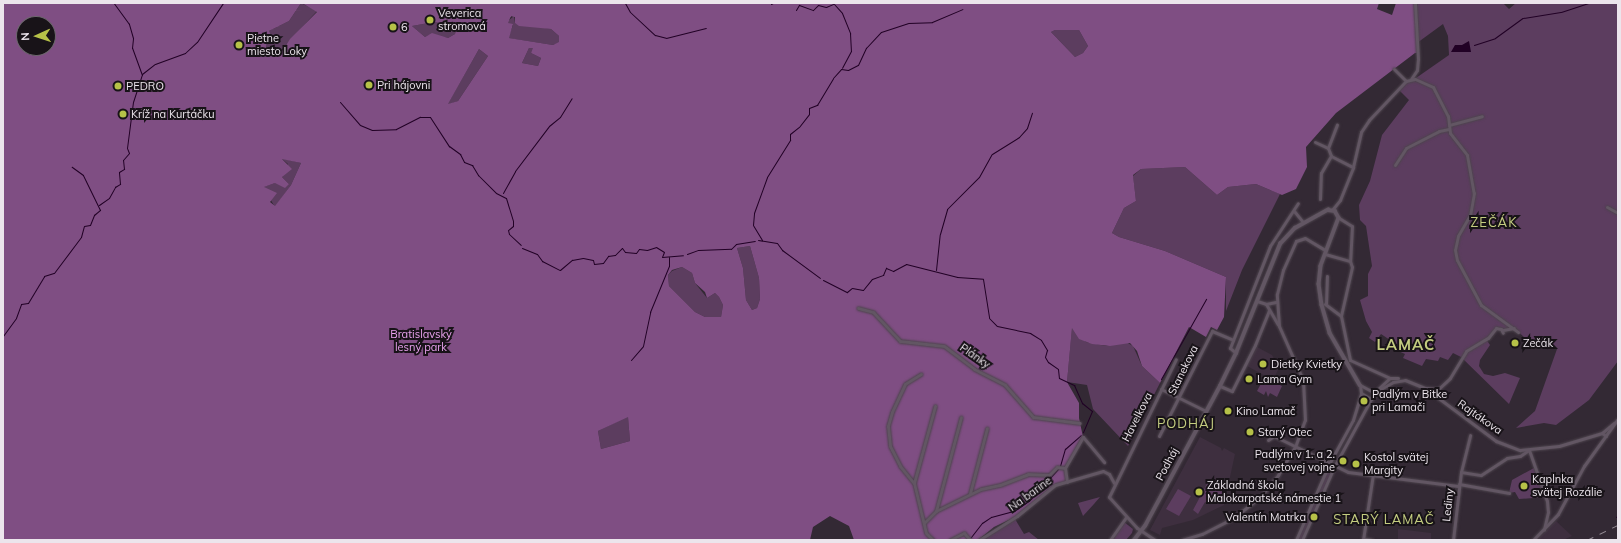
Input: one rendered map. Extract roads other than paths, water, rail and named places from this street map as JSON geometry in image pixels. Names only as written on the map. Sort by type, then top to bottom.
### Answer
[{"type":"street","points":[[1412,79],[1417,70],[1418,59],[1415,3]]},
{"type":"street","points":[[1394,69],[1406,81]]},
{"type":"street","points":[[1348,361],[1341,316],[1349,287],[1352,266],[1350,261],[1352,226],[1339,218],[1332,210],[1340,200],[1353,166],[1362,129],[1406,81],[1412,79],[1433,87],[1446,110],[1449,127],[1467,155],[1474,193],[1470,215],[1458,236],[1455,250],[1458,263],[1481,305],[1518,332]]},
{"type":"street","points":[[1395,165],[1406,148],[1439,131],[1482,116]]},
{"type":"street","points":[[1337,125],[1328,148],[1331,156],[1353,166]]},
{"type":"street","points":[[1315,142],[1328,148]]},
{"type":"street","points":[[1320,199],[1321,173],[1331,156]]},
{"type":"street","points":[[1236,353],[1230,350],[1233,340],[1270,246],[1298,203]]},
{"type":"street","points":[[1607,207],[1618,213]]},
{"type":"street","name":"Podháj","points":[[1134,540],[1141,532],[1220,386],[1258,301],[1280,244],[1304,222],[1328,210],[1332,210]]},
{"type":"street","points":[[1294,211],[1304,222]]},
{"type":"street","points":[[1296,540],[1329,464],[1353,420],[1361,393],[1360,385],[1348,361],[1330,333],[1319,277],[1324,252],[1339,218]]},
{"type":"street","points":[[1279,326],[1276,302],[1283,270],[1296,241],[1305,238],[1324,252],[1350,261]]},
{"type":"street","points":[[1324,304],[1327,276]]},
{"type":"street","points":[[1258,301],[1266,304],[1276,302]]},
{"type":"street","points":[[1182,540],[1202,534],[1232,519],[1259,498],[1278,475],[1295,447],[1305,420],[1303,380],[1279,326],[1266,304]]},
{"type":"street","points":[[1324,304],[1341,316]]},
{"type":"street","name":"Plánky","points":[[858,308],[873,312],[900,341],[910,344],[933,343],[949,349],[974,369],[1005,384],[1033,417],[1080,423]]},
{"type":"street","points":[[1220,386],[1232,391],[1255,345],[1269,310]]},
{"type":"street","points":[[1433,394],[1450,378],[1466,351],[1488,338],[1495,328],[1503,332],[1514,328]]},
{"type":"street","name":"Stanekova","points":[[1159,436],[1180,398],[1212,331],[1233,340]]},
{"type":"street","name":"Havelkova","points":[[1114,483],[1176,359]]},
{"type":"street","points":[[1348,361],[1390,378],[1398,378]]},
{"type":"street","points":[[921,374],[905,384],[892,412],[888,426],[890,446],[900,466],[914,483],[926,533],[933,540]]},
{"type":"street","points":[[1302,540],[1334,467],[1371,399],[1390,378]]},
{"type":"street","name":"Rajtákova","points":[[1376,392],[1393,382],[1405,380],[1424,388],[1433,394],[1496,441],[1510,446],[1530,450],[1559,446],[1602,433]]},
{"type":"street","points":[[1360,385],[1376,392]]},
{"type":"street","points":[[1424,388],[1437,389]]},
{"type":"street","points":[[1162,389],[1206,411]]},
{"type":"street","points":[[1361,393],[1371,399]]},
{"type":"street","points":[[914,483],[935,406]]},
{"type":"street","points":[[936,511],[961,417]]},
{"type":"street","points":[[1606,436],[1602,433],[1618,419]]},
{"type":"street","points":[[1533,540],[1558,514],[1584,466],[1618,419]]},
{"type":"street","points":[[970,494],[987,428]]},
{"type":"street","name":"Lediny","points":[[1453,540],[1461,472],[1470,435]]},
{"type":"street","points":[[1268,440],[1274,436],[1334,467],[1348,472],[1459,485],[1509,493]]},
{"type":"street","points":[[924,523],[936,511],[970,494],[1000,485],[1028,474],[1049,475],[1061,468],[1083,437],[1104,462]]},
{"type":"street","points":[[1461,472],[1481,475],[1507,458],[1520,456],[1530,450],[1547,500],[1548,512],[1544,530]]},
{"type":"street","points":[[1061,468],[1067,482]]},
{"type":"street","name":"Na barine","points":[[979,540],[1017,516],[1055,485],[1105,471],[1114,483]]},
{"type":"street","points":[[1372,540],[1363,539],[1373,474]]},
{"type":"street","points":[[1114,483],[1109,497],[1141,532],[1156,540]]},
{"type":"street","points":[[1110,540],[1126,517]]},
{"type":"street","points":[[950,540],[964,533],[970,540]]},
{"type":"waterway","points":[[99,205],[109,198],[115,187],[120,184],[119,172],[124,169],[123,160],[129,153],[127,148],[133,102],[142,75],[132,48],[133,38],[129,24],[114,3]]},
{"type":"waterway","points":[[142,74],[155,64],[185,53],[197,42],[223,3]]},
{"type":"waterway","points":[[625,3],[630,12],[655,35],[666,38],[706,28]]},
{"type":"waterway","points":[[1474,45],[1495,38],[1523,18],[1561,12],[1588,3]]},
{"type":"waterway","points":[[796,10],[799,5],[813,10],[818,5],[826,7],[833,4]]},
{"type":"waterway","points":[[834,4],[842,13],[850,33],[851,51],[842,68]]},
{"type":"waterway","points":[[762,240],[753,225],[754,213],[767,177],[790,140],[790,134],[799,127],[809,114],[809,108],[817,105],[833,78],[841,69],[848,70],[858,65],[866,48],[881,32],[908,23],[932,22],[962,9]]},
{"type":"waterway","points":[[503,193],[515,171],[549,126],[560,117],[572,98]]},
{"type":"waterway","points":[[340,102],[360,125],[372,130],[396,129],[420,117],[430,117],[449,146],[460,154],[464,162],[472,165],[478,175],[496,193],[506,198],[513,221],[513,226],[508,230],[509,234],[521,245]]},
{"type":"waterway","points":[[936,270],[940,234],[947,209],[979,177],[992,154],[1019,137],[1027,128],[1032,113]]},
{"type":"waterway","points":[[3,336],[16,318],[21,304],[28,303],[44,276],[54,273],[81,237],[84,226],[90,225],[94,215],[100,210],[83,175],[72,167]]},
{"type":"waterway","points":[[758,240],[777,243],[782,250],[820,278]]},
{"type":"waterway","points":[[687,254],[698,250],[731,249],[736,244],[755,241]]},
{"type":"waterway","points":[[522,248],[537,254],[542,261],[560,270],[572,260],[583,258],[593,260],[594,264],[603,263],[608,256],[615,255],[622,248],[625,252],[636,253],[639,249],[647,250],[656,247],[664,252],[662,257],[683,255]]},
{"type":"waterway","points":[[631,360],[643,346],[650,312],[669,266],[669,257]]},
{"type":"waterway","points":[[823,280],[847,292],[852,288],[863,290],[872,279],[883,275],[886,268],[893,271],[906,264],[957,277],[983,279],[989,318],[997,326],[1030,333],[1041,340],[1047,350],[1045,357],[1048,362],[1058,369],[1059,378],[1074,385],[1082,403],[1092,411],[1083,432]]},
{"type":"waterway","points":[[1161,379],[1206,299]]},
{"type":"waterway","points":[[1060,466],[1065,449],[1081,435]]},
{"type":"waterway","points":[[971,537],[982,523],[991,517],[1014,511],[1029,501],[1058,469]]},
{"type":"railway","points":[[1587,540],[1618,525]]},
{"type":"place","name":"Veverica stromová","points":[[430,20]]},
{"type":"place","name":"6","points":[[393,27]]},
{"type":"place","name":"Pietne miesto Loky","points":[[239,45]]},
{"type":"place","name":"Pri hájovni","points":[[369,85]]},
{"type":"place","name":"PEDRO","points":[[118,86]]},
{"type":"place","name":"Kríž na Kurtáčku","points":[[123,114]]},
{"type":"place","name":"Zečák","points":[[1515,343]]},
{"type":"place","name":"Dietky Kvietky","points":[[1263,364]]},
{"type":"place","name":"Lama Gym","points":[[1249,379]]},
{"type":"place","name":"Padlým v Bitke pri Lamači","points":[[1364,401]]},
{"type":"place","name":"Kino Lamač","points":[[1228,411]]},
{"type":"place","name":"Starý Otec","points":[[1250,432]]},
{"type":"place","name":"Padlým v 1. a 2. svetovej vojne","points":[[1343,461]]},
{"type":"place","name":"Kostol svätej Margity","points":[[1356,464]]},
{"type":"place","name":"Kaplnka svätej Rozálie","points":[[1524,486]]},
{"type":"place","name":"Základná škola Malokarpatské námestie 1","points":[[1199,492]]},
{"type":"place","name":"Valentín Matrka","points":[[1314,517]]},
{"type":"district","name":"ZEČÁK","points":[[1494,222]]},
{"type":"district","name":"LAMAČ","points":[[1406,345]]},
{"type":"district","name":"PODHÁJ","points":[[1186,423]]},
{"type":"district","name":"STARÝ LAMAČ","points":[[1384,519]]},
{"type":"park label","name":"Bratislavský lesný park","points":[[421,341]]}]
